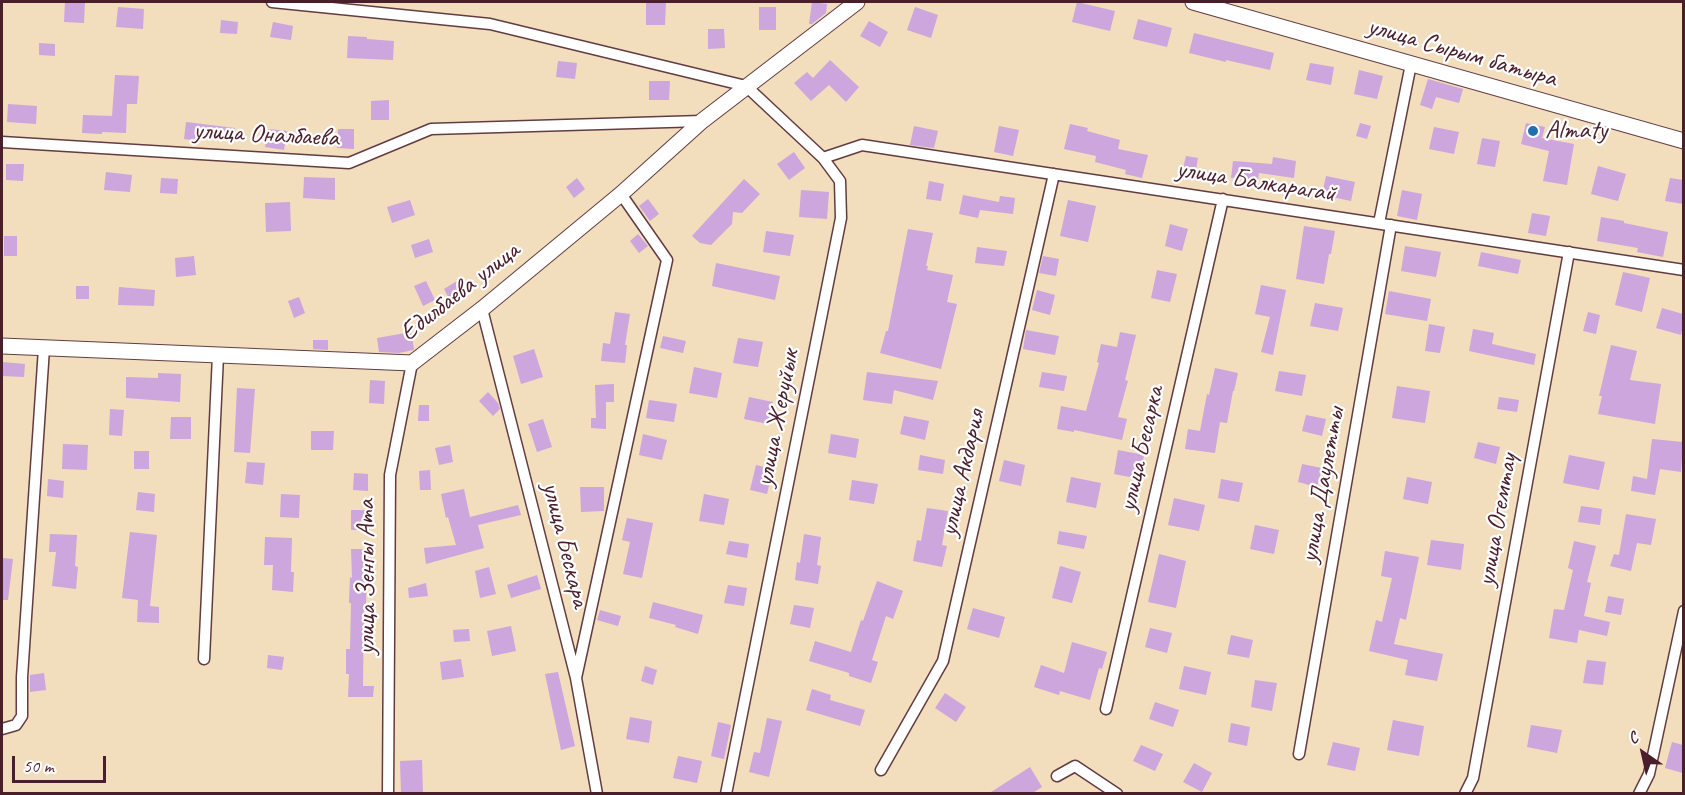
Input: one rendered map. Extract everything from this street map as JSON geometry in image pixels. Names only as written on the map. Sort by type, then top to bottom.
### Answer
[{"type":"street","points":[[272,2],[490,24],[746,86]]},
{"type":"street","name":"Едилбаева улица","points":[[2,346],[412,363],[482,309],[621,194],[702,121],[857,2]]},
{"type":"street","name":"улица Сырым батыра","points":[[1193,2],[1683,141]]},
{"type":"street","points":[[1379,223],[1411,64]]},
{"type":"street","name":"улица Жеруйык","points":[[726,794],[841,218],[840,181],[823,158],[746,86]]},
{"type":"street","name":"улица Оналбаева","points":[[2,142],[349,163],[431,129],[702,121]]},
{"type":"street","name":"улица Балкарагай","points":[[823,158],[862,145],[1683,270]]},
{"type":"street","name":"улица Акдария","points":[[881,770],[943,661],[1054,174]]},
{"type":"street","points":[[576,678],[667,260],[621,194]]},
{"type":"street","name":"улица Бесарка","points":[[1106,710],[1223,199]]},
{"type":"street","name":"улица Даулетты","points":[[1299,753],[1391,225]]},
{"type":"street","name":"улица Огемтау","points":[[1465,794],[1473,778],[1569,252]]},
{"type":"street","name":"улица Бескара","points":[[482,309],[576,678],[597,794]]},
{"type":"street","points":[[2,729],[16,725],[22,716],[22,677],[44,348]]},
{"type":"street","points":[[204,659],[218,355]]},
{"type":"street","name":"улица Зенгы Ата","points":[[388,794],[390,475],[412,363]]},
{"type":"street","points":[[1639,794],[1649,774],[1683,611]]},
{"type":"street","points":[[1057,776],[1075,766],[1117,794]]},
{"type":"building","points":[[65,2],[85,2],[84,23],[64,22]]},
{"type":"building","points":[[646,2],[666,2],[665,25],[646,25]]},
{"type":"building","points":[[812,2],[827,4],[826,13],[809,24]]},
{"type":"building","points":[[1077,2],[1115,11],[1110,31],[1072,22]]},
{"type":"building","points":[[118,7],[144,9],[143,29],[116,27]]},
{"type":"building","points":[[759,7],[776,7],[776,30],[759,30]]},
{"type":"building","points":[[915,7],[938,15],[931,38],[907,30]]},
{"type":"building","points":[[1138,19],[1172,28],[1167,47],[1133,39]]},
{"type":"building","points":[[221,20],[238,22],[237,34],[220,33]]},
{"type":"building","points":[[869,21],[888,32],[880,47],[860,36]]},
{"type":"building","points":[[273,22],[293,26],[291,40],[270,37]]},
{"type":"building","points":[[708,29],[724,29],[725,48],[708,49]]},
{"type":"building","points":[[1194,33],[1274,53],[1270,70],[1189,53]]},
{"type":"building","points":[[348,36],[394,41],[393,60],[347,58]]},
{"type":"building","points":[[39,43],[55,44],[55,56],[39,55]]},
{"type":"building","points":[[830,60],[859,87],[846,102],[829,85],[811,101],[794,83],[807,72],[813,78]]},
{"type":"building","points":[[558,61],[577,63],[575,79],[556,77]]},
{"type":"building","points":[[1310,63],[1334,67],[1331,85],[1306,80]]},
{"type":"building","points":[[1359,70],[1383,76],[1377,99],[1354,94]]},
{"type":"building","points":[[115,75],[139,76],[137,104],[127,104],[126,133],[82,133],[83,115],[112,116]]},
{"type":"building","points":[[1428,79],[1463,89],[1459,103],[1436,97],[1432,109],[1420,105]]},
{"type":"building","points":[[649,81],[670,81],[669,100],[649,100]]},
{"type":"building","points":[[389,100],[389,120],[371,120],[371,101]]},
{"type":"building","points":[[8,104],[37,106],[36,124],[7,122]]},
{"type":"building","points":[[186,122],[235,128],[234,142],[200,138],[199,141],[184,139]]},
{"type":"building","points":[[1360,123],[1371,126],[1367,139],[1356,136]]},
{"type":"building","points":[[1526,123],[1545,127],[1542,138],[1574,144],[1567,185],[1543,181],[1549,151],[1521,144]]},
{"type":"building","points":[[1070,124],[1120,140],[1118,149],[1148,155],[1142,178],[1125,174],[1126,170],[1095,162],[1096,156],[1064,149]]},
{"type":"building","points":[[914,126],[938,131],[934,148],[910,145]]},
{"type":"building","points":[[999,126],[1019,130],[1013,156],[994,152]]},
{"type":"building","points":[[1434,127],[1459,132],[1454,154],[1429,149]]},
{"type":"building","points":[[268,129],[287,131],[284,150],[265,147]]},
{"type":"building","points":[[338,129],[354,129],[354,149],[337,148]]},
{"type":"building","points":[[1482,138],[1500,141],[1495,167],[1477,164]]},
{"type":"building","points":[[794,152],[805,168],[789,180],[777,164]]},
{"type":"building","points":[[1186,156],[1198,158],[1195,175],[1182,172]]},
{"type":"building","points":[[1273,157],[1296,161],[1294,178],[1259,173],[1258,180],[1231,178],[1233,161],[1272,164]]},
{"type":"building","points":[[6,164],[24,164],[23,181],[6,180]]},
{"type":"building","points":[[1598,166],[1626,174],[1618,201],[1591,194]]},
{"type":"building","points":[[106,172],[132,175],[130,192],[104,190]]},
{"type":"building","points":[[1326,176],[1355,182],[1351,201],[1322,195]]},
{"type":"building","points":[[304,177],[335,178],[335,200],[303,198]]},
{"type":"building","points":[[161,178],[178,179],[177,194],[160,193]]},
{"type":"building","points":[[577,178],[585,189],[574,198],[566,187]]},
{"type":"building","points":[[1670,178],[1683,180],[1683,204],[1665,201]]},
{"type":"building","points":[[744,179],[760,194],[742,213],[733,212],[732,224],[711,245],[700,243],[692,236]]},
{"type":"building","points":[[929,181],[944,184],[941,201],[926,199]]},
{"type":"building","points":[[801,190],[829,192],[827,219],[799,217]]},
{"type":"building","points":[[1402,190],[1422,194],[1417,220],[1397,216]]},
{"type":"building","points":[[963,195],[999,202],[1000,196],[1015,198],[1013,214],[980,210],[978,218],[959,214]]},
{"type":"building","points":[[648,199],[659,214],[650,221],[639,206]]},
{"type":"building","points":[[410,200],[415,215],[392,223],[387,207]]},
{"type":"building","points":[[1068,200],[1096,206],[1088,242],[1060,236]]},
{"type":"building","points":[[290,202],[291,231],[266,232],[265,203]]},
{"type":"building","points":[[1532,213],[1550,216],[1546,236],[1528,233]]},
{"type":"building","points":[[1601,217],[1668,232],[1663,257],[1637,252],[1638,248],[1597,241]]},
{"type":"building","points":[[1170,224],[1188,229],[1182,251],[1165,246]]},
{"type":"building","points":[[1304,226],[1335,231],[1324,284],[1296,279]]},
{"type":"building","points":[[908,229],[933,233],[927,270],[953,275],[947,302],[957,304],[941,369],[880,353],[886,331],[888,331]]},
{"type":"building","points":[[766,231],[794,235],[790,256],[763,252]]},
{"type":"building","points":[[638,234],[648,246],[639,253],[630,241]]},
{"type":"building","points":[[4,236],[17,236],[17,256],[4,256]]},
{"type":"building","points":[[429,239],[433,252],[415,258],[411,245]]},
{"type":"building","points":[[1405,246],[1441,252],[1436,277],[1401,271]]},
{"type":"building","points":[[977,247],[1007,251],[1004,266],[975,263]]},
{"type":"building","points":[[1481,252],[1521,260],[1518,274],[1478,266]]},
{"type":"building","points":[[194,256],[196,275],[176,277],[175,258]]},
{"type":"building","points":[[1043,256],[1059,259],[1056,276],[1039,273]]},
{"type":"building","points":[[716,263],[780,276],[775,300],[712,286]]},
{"type":"building","points":[[1157,270],[1177,274],[1170,302],[1151,298]]},
{"type":"building","points":[[1623,272],[1650,278],[1642,312],[1615,305]]},
{"type":"building","points":[[426,281],[435,300],[423,306],[414,286]]},
{"type":"building","points":[[457,281],[466,296],[452,304],[444,289]]},
{"type":"building","points":[[1261,285],[1286,290],[1273,355],[1261,352],[1270,317],[1255,314]]},
{"type":"building","points":[[76,286],[89,286],[89,299],[76,299]]},
{"type":"building","points":[[119,287],[155,290],[154,306],[118,305]]},
{"type":"building","points":[[1037,290],[1055,295],[1050,315],[1032,310]]},
{"type":"building","points":[[1389,291],[1431,299],[1427,321],[1385,314]]},
{"type":"building","points":[[299,297],[305,313],[294,318],[288,301]]},
{"type":"building","points":[[1315,303],[1343,308],[1338,331],[1310,326]]},
{"type":"building","points":[[1662,308],[1683,314],[1681,335],[1656,328]]},
{"type":"building","points":[[615,312],[630,314],[625,345],[627,345],[625,363],[601,361],[603,343],[610,344]]},
{"type":"building","points":[[1588,312],[1600,315],[1596,334],[1583,331]]},
{"type":"building","points":[[1429,324],[1445,327],[1440,353],[1425,351]]},
{"type":"building","points":[[1473,329],[1494,333],[1492,344],[1536,354],[1534,365],[1469,351]]},
{"type":"building","points":[[1026,330],[1059,336],[1055,355],[1023,349]]},
{"type":"building","points":[[411,332],[413,350],[399,353],[379,352],[377,338]]},
{"type":"building","points":[[1120,332],[1136,335],[1125,380],[1128,381],[1118,417],[1127,419],[1122,440],[1074,430],[1074,432],[1057,429],[1061,406],[1086,411],[1099,363],[1097,362],[1101,344],[1117,347]]},
{"type":"building","points":[[663,336],[686,341],[683,353],[660,348]]},
{"type":"building","points":[[738,338],[763,342],[758,367],[733,363]]},
{"type":"building","points":[[313,340],[328,340],[328,350],[313,349]]},
{"type":"building","points":[[1611,345],[1637,351],[1630,380],[1661,384],[1655,424],[1598,414],[1602,396],[1599,396]]},
{"type":"building","points":[[534,349],[543,377],[521,384],[513,356]]},
{"type":"building","points":[[2,362],[25,364],[24,377],[2,376]]},
{"type":"building","points":[[694,367],[722,373],[717,398],[689,393]]},
{"type":"building","points":[[1215,368],[1238,373],[1227,423],[1220,422],[1215,453],[1185,449],[1188,429],[1200,431]]},
{"type":"building","points":[[1279,371],[1306,375],[1302,396],[1275,391]]},
{"type":"building","points":[[867,372],[938,381],[933,400],[894,390],[892,404],[863,400]]},
{"type":"building","points":[[1042,372],[1067,376],[1064,391],[1039,387]]},
{"type":"building","points":[[158,373],[181,374],[180,402],[126,398],[126,377],[158,378]]},
{"type":"building","points":[[370,380],[385,381],[384,404],[369,403]]},
{"type":"building","points":[[614,384],[614,402],[606,402],[606,429],[591,428],[591,418],[596,418],[595,385]]},
{"type":"building","points":[[1397,386],[1430,391],[1425,423],[1392,418]]},
{"type":"building","points":[[237,388],[255,389],[250,453],[234,452]]},
{"type":"building","points":[[488,392],[498,403],[500,409],[493,416],[479,401]]},
{"type":"building","points":[[749,397],[773,402],[768,424],[744,419]]},
{"type":"building","points":[[1499,397],[1519,400],[1517,412],[1497,409]]},
{"type":"building","points":[[649,400],[677,404],[674,422],[646,418]]},
{"type":"building","points":[[419,405],[429,405],[429,421],[418,421]]},
{"type":"building","points":[[110,409],[124,410],[122,436],[109,435]]},
{"type":"building","points":[[1306,415],[1326,419],[1322,436],[1302,431]]},
{"type":"building","points":[[904,416],[929,421],[925,440],[900,434]]},
{"type":"building","points":[[171,417],[191,417],[191,439],[170,439]]},
{"type":"building","points":[[543,419],[552,447],[537,452],[528,424]]},
{"type":"building","points":[[311,431],[334,431],[333,450],[311,450]]},
{"type":"building","points":[[643,434],[667,440],[662,460],[639,455]]},
{"type":"building","points":[[831,434],[859,439],[856,458],[828,453]]},
{"type":"building","points":[[1652,439],[1683,442],[1681,472],[1660,469],[1655,495],[1631,491],[1633,476],[1647,479]]},
{"type":"building","points":[[1478,442],[1500,447],[1496,464],[1474,458]]},
{"type":"building","points":[[63,444],[88,445],[87,470],[62,469]]},
{"type":"building","points":[[450,445],[453,462],[439,465],[435,448]]},
{"type":"building","points":[[1118,450],[1144,455],[1140,479],[1114,474]]},
{"type":"building","points":[[134,451],[149,451],[149,469],[134,469]]},
{"type":"building","points":[[920,455],[945,460],[943,474],[918,470]]},
{"type":"building","points":[[1569,455],[1605,462],[1599,490],[1563,483]]},
{"type":"building","points":[[1004,460],[1025,465],[1021,486],[999,481]]},
{"type":"building","points":[[247,462],[265,463],[263,485],[245,483]]},
{"type":"building","points":[[1302,464],[1322,468],[1317,487],[1298,482]]},
{"type":"building","points":[[756,465],[773,469],[767,494],[750,490]]},
{"type":"building","points":[[430,470],[431,490],[420,490],[419,471]]},
{"type":"building","points":[[354,473],[368,474],[368,491],[353,490]]},
{"type":"building","points":[[1071,477],[1101,483],[1096,508],[1066,502]]},
{"type":"building","points":[[1407,477],[1432,482],[1428,504],[1403,499]]},
{"type":"building","points":[[48,479],[64,481],[63,498],[47,496]]},
{"type":"building","points":[[1221,479],[1243,483],[1239,502],[1218,498]]},
{"type":"building","points":[[852,480],[878,484],[874,504],[849,500]]},
{"type":"building","points":[[580,487],[604,487],[604,511],[581,512]]},
{"type":"building","points":[[464,489],[470,517],[518,505],[521,515],[478,525],[484,548],[426,564],[424,548],[456,545],[448,517],[446,518],[441,494]]},
{"type":"building","points":[[138,492],[155,494],[154,512],[136,510]]},
{"type":"building","points":[[281,494],[300,495],[299,518],[280,517]]},
{"type":"building","points":[[704,494],[729,499],[724,525],[699,521]]},
{"type":"building","points":[[1174,498],[1205,505],[1199,531],[1168,525]]},
{"type":"building","points":[[1581,506],[1602,509],[1600,525],[1578,522]]},
{"type":"building","points":[[927,508],[948,511],[942,545],[947,546],[942,567],[913,561],[917,540],[921,541]]},
{"type":"building","points":[[351,510],[370,510],[370,530],[351,530]]},
{"type":"building","points":[[1626,514],[1656,519],[1651,545],[1637,543],[1631,571],[1610,566],[1614,554],[1619,555]]},
{"type":"building","points":[[627,518],[653,523],[642,578],[623,574],[630,542],[622,540]]},
{"type":"building","points":[[1255,525],[1279,530],[1274,554],[1250,549]]},
{"type":"building","points":[[1059,531],[1087,536],[1084,549],[1057,544]]},
{"type":"building","points":[[130,532],[157,535],[150,606],[159,607],[159,623],[137,622],[138,600],[122,598]]},
{"type":"building","points":[[50,534],[77,535],[76,589],[52,586],[56,552],[49,552]]},
{"type":"building","points":[[804,534],[821,537],[817,565],[821,566],[818,584],[795,580]]},
{"type":"building","points":[[265,537],[292,538],[293,592],[272,590],[273,565],[264,565]]},
{"type":"building","points":[[1431,540],[1464,544],[1461,570],[1427,565]]},
{"type":"building","points":[[729,541],[749,544],[747,558],[726,554]]},
{"type":"building","points":[[1574,541],[1596,546],[1587,582],[1591,583],[1584,616],[1610,622],[1607,636],[1579,630],[1577,643],[1549,638],[1554,609],[1564,610],[1573,570],[1568,568]]},
{"type":"building","points":[[351,549],[368,549],[369,568],[367,569],[366,604],[364,604],[363,686],[374,686],[373,697],[348,697],[349,674],[346,674],[346,649],[350,649]]},
{"type":"building","points":[[1385,551],[1419,557],[1406,620],[1400,618],[1394,644],[1443,654],[1437,681],[1405,675],[1408,660],[1369,651],[1376,620],[1382,622],[1392,578],[1381,576]]},
{"type":"building","points":[[1159,554],[1186,561],[1176,608],[1148,602]]},
{"type":"building","points":[[2,558],[13,559],[8,600],[2,600]]},
{"type":"building","points":[[1060,566],[1081,572],[1072,603],[1052,598]]},
{"type":"building","points":[[489,567],[496,594],[480,598],[475,571]]},
{"type":"building","points":[[537,575],[541,589],[511,598],[507,585]]},
{"type":"building","points":[[877,581],[903,591],[893,619],[886,616],[872,660],[878,662],[871,683],[849,676],[849,673],[809,661],[815,641],[851,652]]},
{"type":"building","points":[[426,583],[428,596],[409,598],[408,588]]},
{"type":"building","points":[[728,585],[747,588],[744,606],[724,603]]},
{"type":"building","points":[[1608,596],[1624,599],[1621,615],[1605,612]]},
{"type":"building","points":[[653,602],[703,615],[698,634],[649,618]]},
{"type":"building","points":[[794,605],[814,608],[810,628],[790,624]]},
{"type":"building","points":[[973,608],[1005,617],[999,638],[967,629]]},
{"type":"building","points":[[600,610],[621,616],[618,626],[597,620]]},
{"type":"building","points":[[511,626],[516,651],[492,656],[487,631]]},
{"type":"building","points":[[1150,628],[1172,633],[1167,653],[1145,647]]},
{"type":"building","points":[[469,629],[470,641],[454,642],[453,630]]},
{"type":"building","points":[[1231,635],[1253,640],[1249,658],[1227,654]]},
{"type":"building","points":[[1072,642],[1107,652],[1102,669],[1099,668],[1090,700],[1060,691],[1059,695],[1034,687],[1041,665],[1064,673]]},
{"type":"building","points":[[268,655],[284,657],[282,670],[267,668]]},
{"type":"building","points":[[461,659],[464,677],[442,680],[440,662]]},
{"type":"building","points":[[1587,660],[1606,662],[1603,685],[1583,683]]},
{"type":"building","points":[[645,666],[657,670],[653,685],[641,681]]},
{"type":"building","points":[[1184,666],[1211,672],[1206,695],[1179,689]]},
{"type":"building","points":[[558,672],[575,746],[561,750],[545,674]]},
{"type":"building","points":[[44,673],[46,690],[30,692],[30,675]]},
{"type":"building","points":[[1255,680],[1277,683],[1272,711],[1251,707]]},
{"type":"building","points":[[812,689],[831,695],[830,700],[865,710],[860,726],[806,710]]},
{"type":"building","points":[[945,693],[966,707],[956,722],[935,708]]},
{"type":"building","points":[[1155,702],[1179,710],[1173,727],[1149,719]]},
{"type":"building","points":[[630,717],[652,721],[649,743],[626,739]]},
{"type":"building","points":[[767,718],[782,721],[769,777],[749,772],[754,752],[760,753]]},
{"type":"building","points":[[1393,720],[1424,726],[1419,756],[1387,750]]},
{"type":"building","points":[[718,722],[731,725],[724,759],[711,756]]},
{"type":"building","points":[[1231,723],[1250,727],[1247,746],[1228,742]]},
{"type":"building","points":[[1531,725],[1562,730],[1557,753],[1527,747]]},
{"type":"building","points":[[1333,742],[1360,748],[1355,771],[1327,765]]},
{"type":"building","points":[[1672,742],[1683,745],[1683,773],[1665,768]]},
{"type":"building","points":[[1141,745],[1163,754],[1155,771],[1133,761]]},
{"type":"building","points":[[678,756],[702,761],[697,783],[673,778]]},
{"type":"building","points":[[422,760],[423,794],[401,794],[400,761]]},
{"type":"building","points":[[1194,763],[1212,773],[1202,792],[1183,782]]},
{"type":"building","points":[[1030,767],[1042,787],[1031,794],[988,794]]},
{"type":"place","name":"Аlmaty","points":[[1533,131]]}]
